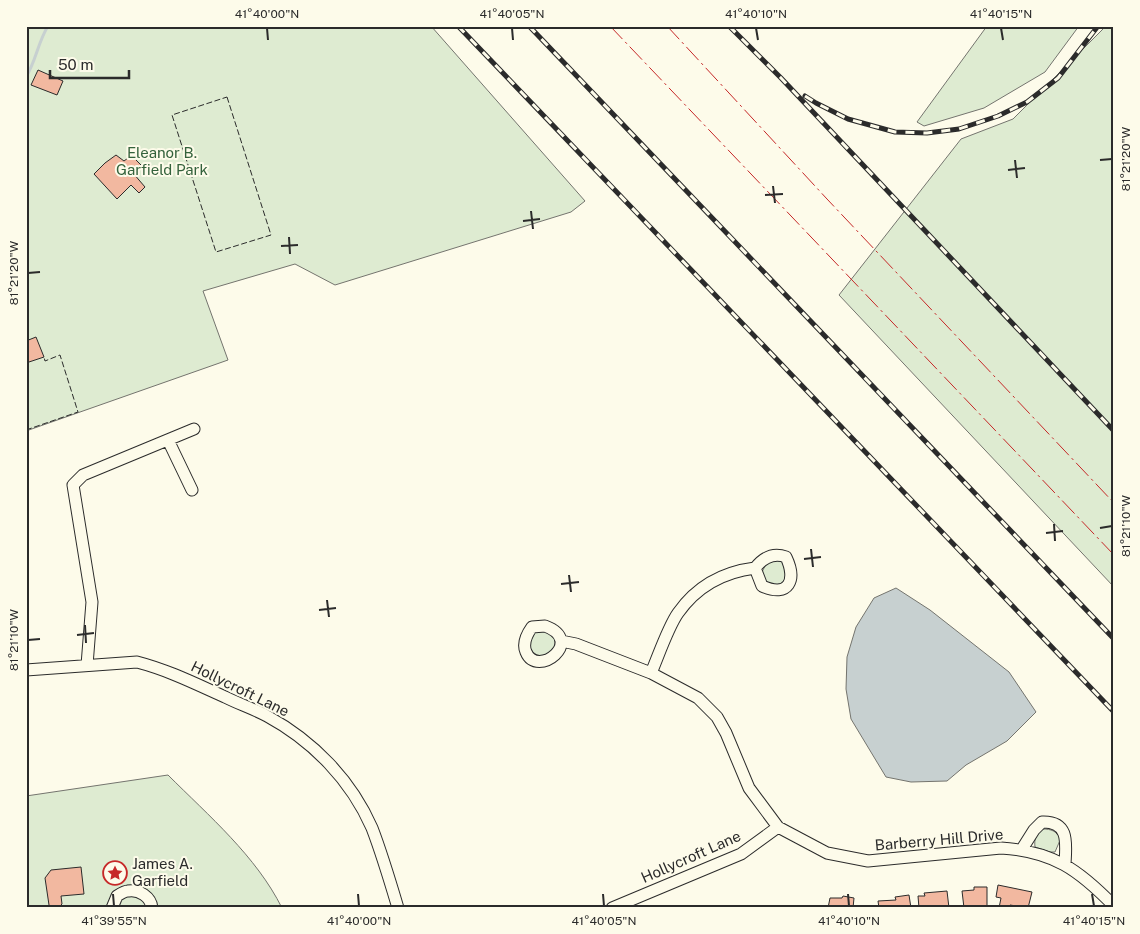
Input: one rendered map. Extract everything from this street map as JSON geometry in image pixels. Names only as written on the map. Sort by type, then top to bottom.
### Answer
[{"type":"street","points":[[87,665],[92,602],[73,485],[83,475],[194,430]]},
{"type":"street","points":[[168,440],[192,490]]},
{"type":"street","points":[[651,673],[677,614],[697,592],[722,575],[738,570],[755,568]]},
{"type":"street","name":"Barberry Hill Drive","points":[[561,641],[576,644],[651,673],[698,698],[717,717],[726,733],[749,788],[778,827],[827,853],[868,861],[1001,848],[1022,849],[1066,864],[1091,883],[1114,906]]},
{"type":"street","name":"Hollycroft Lane","points":[[26,670],[137,662],[153,666],[266,716],[295,733],[328,762],[360,804],[372,831],[398,908]]},
{"type":"street","name":"Barberry Hill Drive","points":[[1022,849],[1042,822],[1050,822],[1059,826],[1064,832],[1066,864]]},
{"type":"street","name":"Hollycroft Lane","points":[[612,908],[741,854],[778,827]]},
{"type":"street","points":[[112,908],[117,896],[128,890],[142,892],[152,902],[152,908]]},
{"type":"green space","name":"Eleanor B. Garfield Park","points":[[26,26],[431,26],[585,201],[571,212],[335,285],[295,264],[203,291],[228,360],[26,431]]},
{"type":"green space","points":[[987,26],[1079,26],[1045,72],[984,108],[924,126],[917,122]]},
{"type":"green space","points":[[1106,26],[1114,26],[1114,587],[839,295],[961,139],[1013,119]]},
{"type":"green space","points":[[772,560],[781,560],[786,566],[788,574],[782,584],[771,586],[766,583],[762,572],[766,564]]},
{"type":"green space","points":[[542,630],[551,634],[555,643],[551,652],[542,656],[533,652],[529,643],[533,634]]},
{"type":"green space","points":[[168,775],[231,837],[259,871],[282,908],[26,908],[26,796]]},
{"type":"green space","points":[[1043,829],[1053,831],[1061,838],[1055,852],[1035,847],[1036,836]]},
{"type":"shaded area","points":[[896,588],[930,610],[1009,672],[1036,712],[1007,741],[966,765],[947,781],[911,782],[886,777],[851,719],[846,689],[847,657],[856,627],[874,598]]},
{"type":"building","points":[[38,70],[63,81],[57,95],[31,85]]},
{"type":"building","points":[[116,155],[124,161],[132,155],[141,165],[133,173],[145,187],[139,193],[131,185],[117,199],[94,174]]},
{"type":"building","points":[[36,337],[44,357],[26,363],[26,341]]},
{"type":"building","points":[[81,867],[84,894],[61,896],[62,904],[58,908],[52,908],[49,905],[45,878],[51,870]]},
{"type":"building","points":[[998,885],[1032,892],[1028,908],[1010,905],[1010,908],[999,908],[1001,898],[996,897]]},
{"type":"building","points":[[974,887],[987,887],[987,908],[964,908],[962,891],[974,890]]},
{"type":"building","points":[[947,891],[949,908],[919,908],[918,896],[925,896],[924,893]]},
{"type":"building","points":[[909,895],[911,908],[879,908],[878,901],[896,900],[895,897]]},
{"type":"building","points":[[843,896],[854,898],[853,908],[828,908],[830,898],[842,898]]},
{"type":"waterway","points":[[26,77],[48,26]]},
{"type":"railway","points":[[458,26],[1114,712]]},
{"type":"railway","points":[[529,26],[1114,639]]},
{"type":"railway","points":[[729,26],[781,78],[1114,431]]},
{"type":"railway","points":[[805,96],[848,119],[895,132],[927,133],[959,129],[998,116],[1027,102],[1058,78],[1098,26]]},
{"type":"fence","points":[[227,97],[271,235],[216,252],[172,115],[227,97]]},
{"type":"fence","points":[[26,430],[78,412],[60,355],[45,361],[44,357]]},
{"type":"power","points":[[610,26],[1114,555]]},
{"type":"power","points":[[667,26],[827,199],[1114,503]]},
{"type":"place","name":"James A. Garfield","points":[[115,873]]}]
